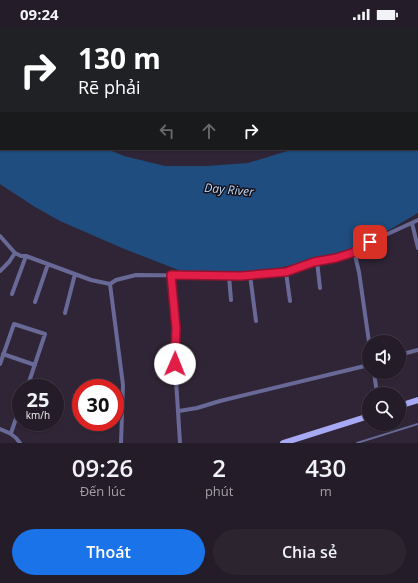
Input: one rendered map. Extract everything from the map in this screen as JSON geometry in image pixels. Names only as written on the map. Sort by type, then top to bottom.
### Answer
[{"type":"main road","points":[[406,404],[418,400]]},
{"type":"main road","points":[[283,443],[362,418]]},
{"type":"street","points":[[1,239],[14,253],[21,256],[26,256],[91,280],[110,284],[116,280],[138,274],[229,276],[286,272],[317,262],[336,258],[354,251],[418,220]]},
{"type":"street","points":[[412,223],[418,248]]},
{"type":"street","points":[[354,251],[359,272],[369,335]]},
{"type":"street","points":[[0,270],[9,262],[14,253]]},
{"type":"street","points":[[12,294],[26,256]]},
{"type":"street","points":[[317,262],[320,288]]},
{"type":"street","points":[[35,302],[48,264]]},
{"type":"street","points":[[286,272],[290,301]]},
{"type":"street","points":[[65,313],[75,274]]},
{"type":"street","points":[[171,275],[176,328],[175,364],[180,443]]},
{"type":"street","points":[[250,275],[256,321]]},
{"type":"street","points":[[229,276],[231,300]]},
{"type":"street","points":[[110,284],[123,385],[121,443]]},
{"type":"street","points":[[0,364],[14,324],[46,334],[30,379]]},
{"type":"street","points":[[406,353],[418,350]]},
{"type":"street","points":[[3,354],[35,365]]},
{"type":"street","points":[[179,411],[190,410],[220,401],[362,367]]},
{"type":"street","points":[[0,429],[11,433],[20,443]]},
{"type":"lane","points":[[358,443],[418,424]]},
{"type":"water","name":"Day River","points":[[0,150],[109,150],[124,156],[165,166],[207,166],[248,163],[291,150],[418,150],[418,213],[379,236],[333,257],[249,272],[186,273],[122,248],[60,221],[35,207],[0,184]]},
{"type":"route","points":[[175,364],[176,328],[171,275],[241,276],[286,272],[314,262],[352,253],[370,242]]}]
